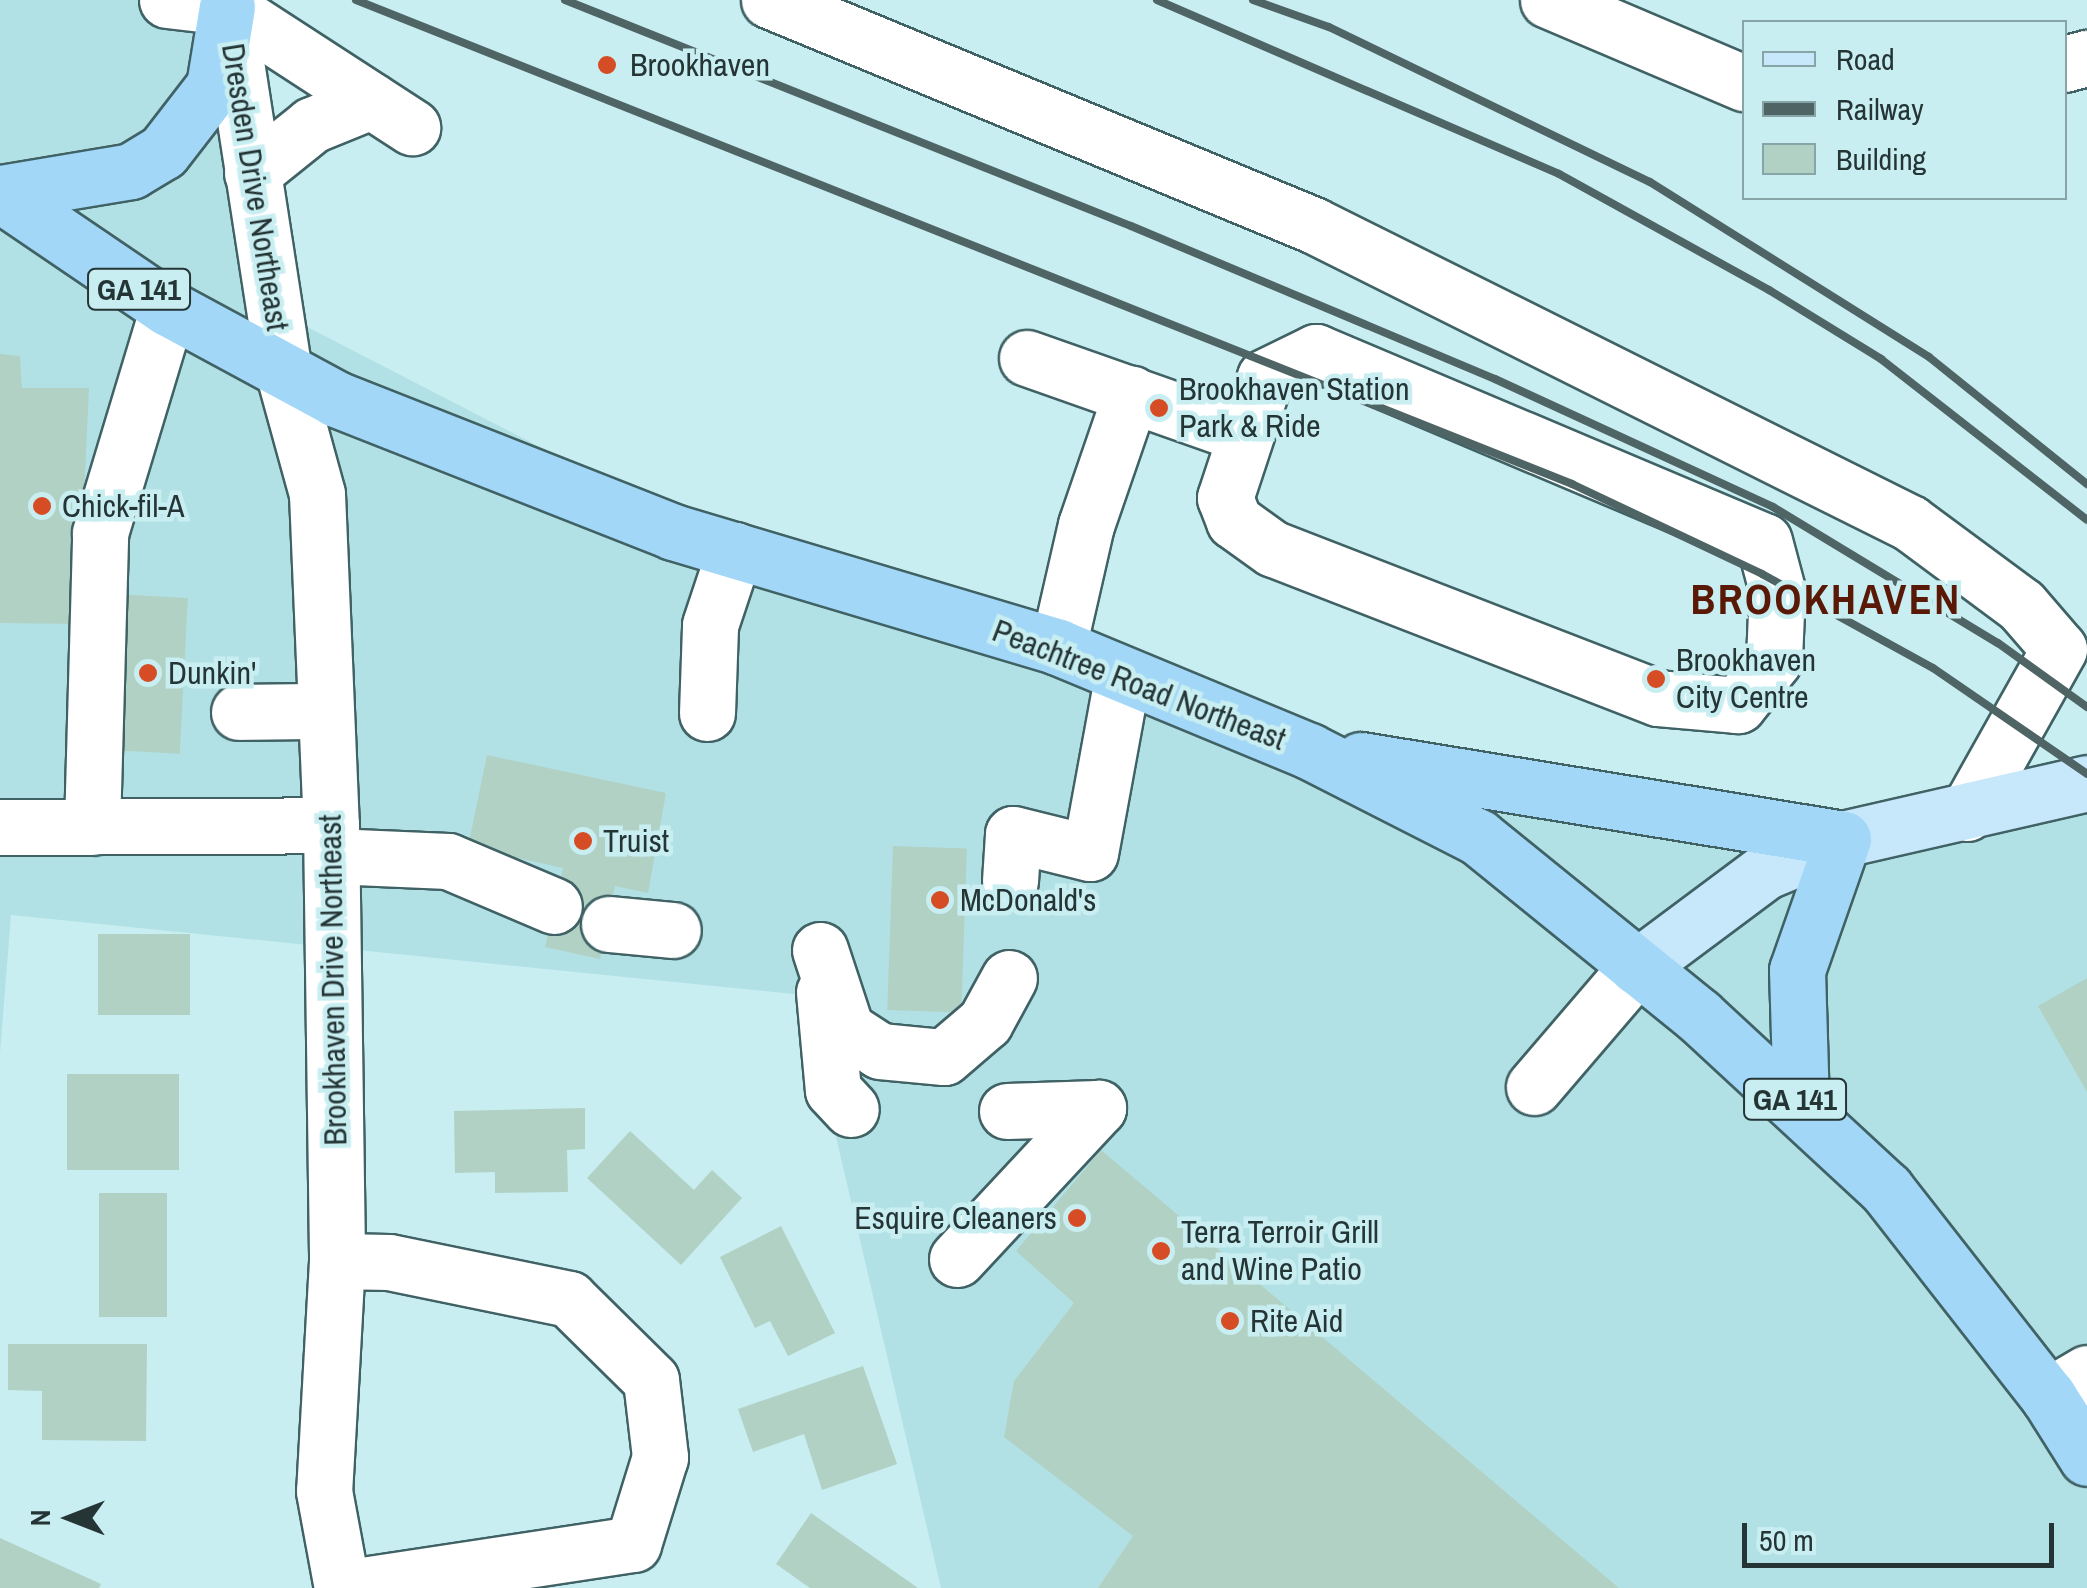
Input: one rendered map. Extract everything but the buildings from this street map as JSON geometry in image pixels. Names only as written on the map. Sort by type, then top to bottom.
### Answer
[{"type":"highway","points":[[0,193],[131,170],[163,152],[214,86],[227,4]]},
{"type":"highway","name":"Peachtree Road Northeast","points":[[0,193],[168,308],[284,374],[470,457],[735,550],[1058,648],[1122,678],[1309,751],[1478,837],[1801,1104],[2067,1384],[2087,1458]]},
{"type":"highway","points":[[1309,751],[1843,839],[1797,970],[1801,1104]]},
{"type":"main road","points":[[1637,967],[1766,871],[1843,839],[2087,783]]},
{"type":"street","points":[[166,0],[227,4],[391,114],[312,125],[252,173]]},
{"type":"street","points":[[769,0],[1314,225],[1910,523],[2021,604],[2060,648],[1966,813]]},
{"type":"street","points":[[1548,0],[1742,82]]},
{"type":"street","name":"Dresden Drive Northeast","points":[[227,4],[284,374]]},
{"type":"street","points":[[92,827],[100,533],[168,308]]},
{"type":"street","points":[[1316,352],[1764,541],[1777,590],[1774,660],[1738,704],[1658,698],[1272,549],[1234,521],[1226,498],[1244,434],[1265,377],[1316,352]]},
{"type":"street","points":[[1027,358],[1244,434]]},
{"type":"street","name":"Brookhaven Drive Northeast","points":[[284,374],[317,494],[332,840],[338,1260],[324,1490],[342,1588]]},
{"type":"street","points":[[1058,648],[1086,526],[1131,394]]},
{"type":"street","points":[[706,713],[710,626],[735,550]]},
{"type":"street","points":[[1012,857],[1090,852],[1122,678]]},
{"type":"street","points":[[239,712],[325,711]]},
{"type":"street","points":[[0,827],[92,827],[332,840],[448,861],[554,906]]},
{"type":"street","points":[[609,924],[673,930]]},
{"type":"street","points":[[852,1109],[833,1090],[820,950],[846,1029],[880,1051],[944,1057],[985,1022],[1008,978]]},
{"type":"street","points":[[1534,1087],[1637,967]]},
{"type":"street","points":[[957,1259],[1098,1108],[1006,1112]]},
{"type":"street","points":[[338,1260],[389,1262],[570,1299],[651,1380],[660,1457],[633,1544],[342,1588]]},
{"type":"street","points":[[306,1588],[324,1490]]},
{"type":"shaded area","points":[[0,0],[264,0],[286,316],[825,594],[1340,735],[1810,828],[2087,790],[2087,1588],[941,1588],[803,995],[11,915],[0,1053]]},
{"type":"railway","points":[[356,0],[1572,484],[1762,574],[1933,668],[2087,774]]},
{"type":"railway","points":[[565,0],[1131,226],[1495,379],[1773,507],[1998,643],[2087,707]]},
{"type":"railway","points":[[1157,0],[1559,174],[1769,290],[1881,359],[2087,520]]},
{"type":"railway","points":[[1253,0],[1329,27],[1650,182],[1929,357],[2087,484]]},
{"type":"place","name":"Brookhaven","points":[[607,65]]},
{"type":"place","name":"Brookhaven Station Park & Ride","points":[[1159,408]]},
{"type":"place","name":"Chick-fil-A","points":[[42,506]]},
{"type":"place","name":"Dunkin'","points":[[148,673]]},
{"type":"place","name":"Brookhaven City Centre","points":[[1656,679]]},
{"type":"place","name":"Truist","points":[[583,841]]},
{"type":"place","name":"McDonald's","points":[[940,900]]},
{"type":"place","name":"Esquire Cleaners","points":[[1077,1218]]},
{"type":"place","name":"Terra Terroir Grill and Wine Patio","points":[[1161,1251]]},
{"type":"place","name":"Rite Aid","points":[[1230,1321]]},
{"type":"district","name":"BROOKHAVEN","points":[[1826,599]]}]
